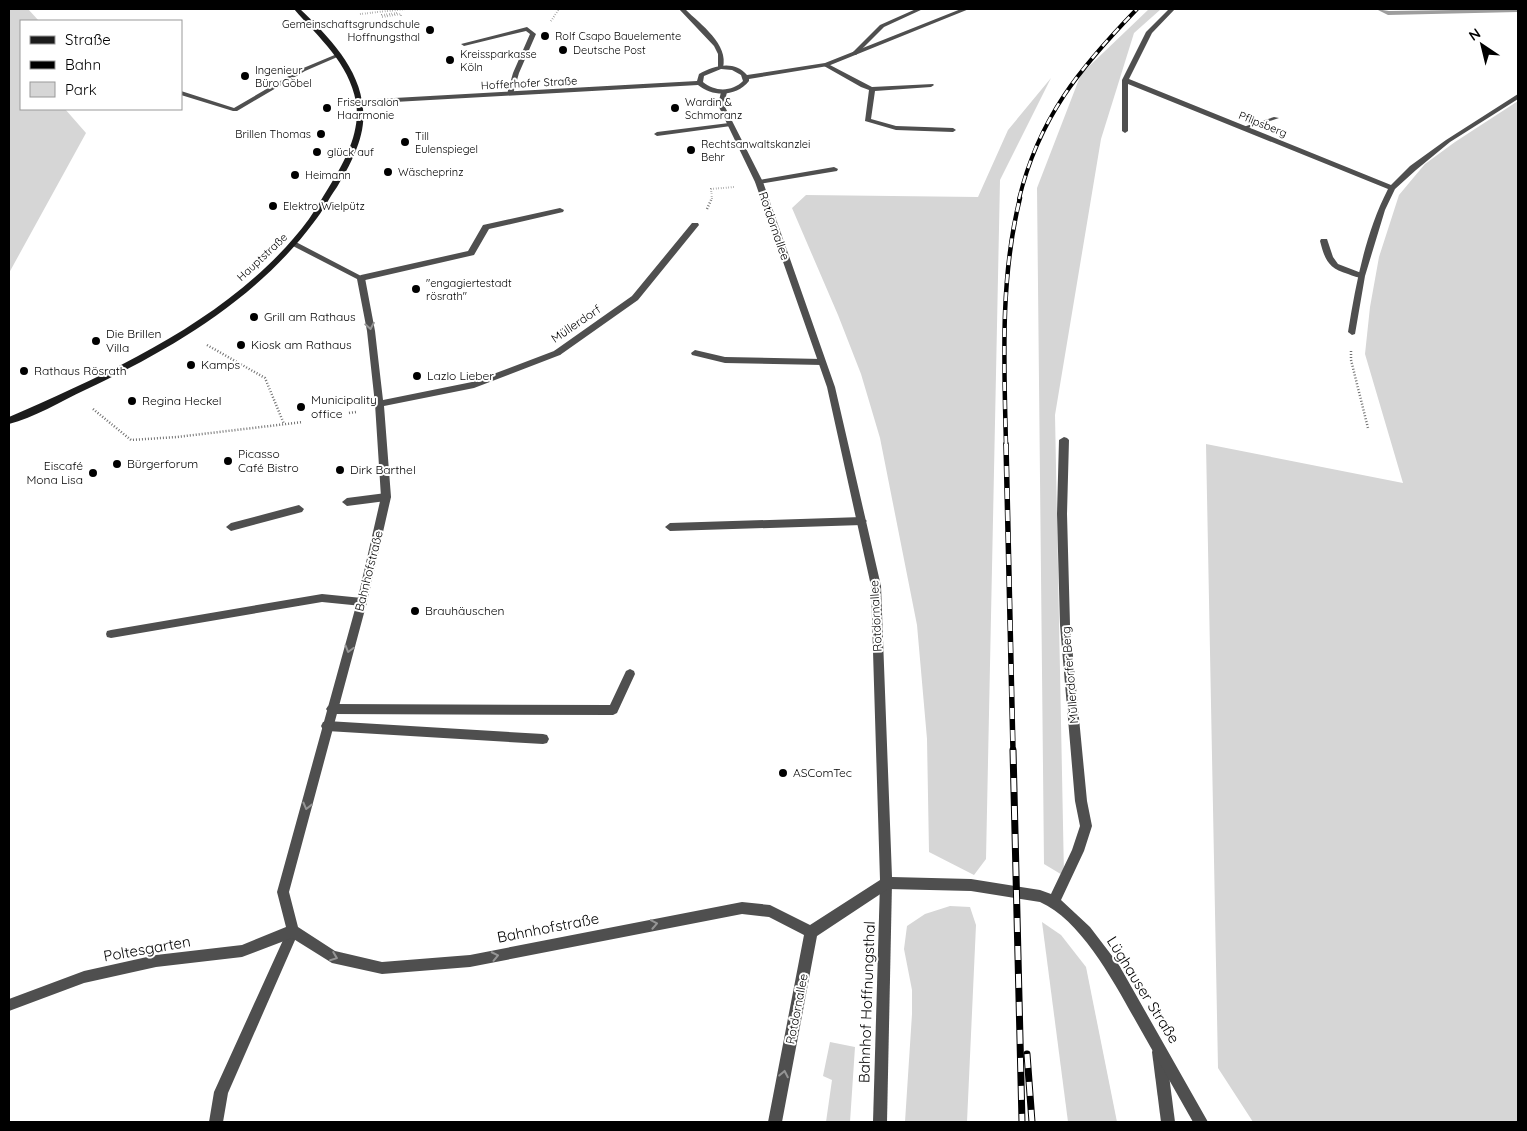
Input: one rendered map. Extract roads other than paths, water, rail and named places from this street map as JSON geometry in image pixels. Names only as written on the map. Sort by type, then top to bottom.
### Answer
[{"type":"main road","name":"Hauptstraße","points":[[9,421],[74,393],[127,367],[185,332],[265,272],[294,243],[326,202],[345,166],[358,129],[359,102],[353,83],[338,55],[297,9]]},
{"type":"street","points":[[682,9],[718,45],[722,54],[721,67]]},
{"type":"street","points":[[854,54],[882,26],[920,9]]},
{"type":"street","points":[[746,78],[826,65],[966,9]]},
{"type":"street","points":[[1125,131],[1125,80],[1149,32],[1172,9]]},
{"type":"street","points":[[464,44],[527,30],[533,34],[516,73],[510,94]]},
{"type":"street","points":[[182,93],[235,110],[303,70],[338,55]]},
{"type":"street","points":[[826,65],[863,86],[872,88],[932,85]]},
{"type":"street","points":[[721,67],[740,70],[746,78],[744,85],[738,89],[724,92],[709,90],[700,83],[699,79],[705,71],[721,67]]},
{"type":"street","name":"Pflipsberg","points":[[1125,80],[1392,188]]},
{"type":"street","name":"Hofferhofer Straße","points":[[359,102],[700,83]]},
{"type":"street","points":[[872,88],[867,120],[896,128],[953,130]]},
{"type":"street","name":"Rotdornallee","points":[[724,92],[721,106],[759,182],[831,387],[876,586],[886,883]]},
{"type":"street","points":[[1352,332],[1361,276],[1381,210],[1392,188],[1413,168],[1448,141],[1518,96]]},
{"type":"street","points":[[1243,128],[1276,118]]},
{"type":"street","points":[[657,134],[730,125]]},
{"type":"street","points":[[759,182],[834,168]]},
{"type":"street","points":[[294,243],[360,278],[470,253],[486,227],[560,210]]},
{"type":"street","name":"Müllerdorf","points":[[379,404],[474,385],[557,353],[635,298],[695,226]]},
{"type":"street","points":[[1324,241],[1328,260],[1339,268],[1361,276]]},
{"type":"street","name":"Bahnhofstraße","points":[[360,278],[371,331],[386,497],[362,602],[283,892],[293,931],[332,958],[382,968],[470,960],[742,908],[770,911],[811,932]]},
{"type":"street","points":[[695,353],[725,360],[822,362]]},
{"type":"street","name":"Müllerdorfer Berg","points":[[1054,902],[1078,850],[1086,826],[1081,802],[1065,625],[1062,514],[1064,440]]},
{"type":"street","points":[[347,502],[386,497]]},
{"type":"street","points":[[231,527],[299,509]]},
{"type":"street","points":[[670,527],[862,522]]},
{"type":"street","points":[[111,634],[322,598],[362,602]]},
{"type":"street","points":[[332,709],[613,710],[630,674]]},
{"type":"street","points":[[328,726],[543,739]]},
{"type":"street","points":[[811,932],[886,883]]},
{"type":"street","name":"Lüghauser Straße","points":[[886,883],[971,884],[1040,896],[1054,902],[1086,931],[1114,970],[1201,1122]]},
{"type":"street","name":"Bahnhof Hoffnungsthal","points":[[880,1122],[886,883]]},
{"type":"street","points":[[216,1122],[222,1092],[293,931]]},
{"type":"street","name":"Poltesgarten","points":[[9,1005],[84,978],[156,960],[242,951],[293,931]]},
{"type":"street","name":"Rotdornallee","points":[[775,1122],[811,932]]},
{"type":"street","points":[[1158,1046],[1168,1122]]},
{"type":"waterway","points":[[1379,9],[1388,13],[1518,10]]},
{"type":"railway","points":[[1019,199],[1027,170],[1038,143],[1064,95],[1097,52],[1137,9]]},
{"type":"railway","points":[[1006,445],[1004,352],[1006,290],[1009,259],[1020,198]]},
{"type":"railway","points":[[1006,444],[1013,751]]},
{"type":"railway","points":[[1013,750],[1022,1122]]},
{"type":"railway","points":[[1027,1054],[1032,1122]]},
{"type":"place","name":"Gemeinschaftsgrundschule Hoffnungsthal","points":[[430,30]]},
{"type":"place","name":"Rolf Csapo Bauelemente","points":[[545,36]]},
{"type":"place","name":"Deutsche Post","points":[[563,50]]},
{"type":"place","name":"Kreissparkasse Köln","points":[[450,60]]},
{"type":"place","name":"Ingenieur Büro Göbel","points":[[245,76]]},
{"type":"place","name":"Friseursalon Haarmonie","points":[[327,108]]},
{"type":"place","name":"Wardin & Schmoranz","points":[[675,108]]},
{"type":"place","name":"Brillen Thomas","points":[[321,134]]},
{"type":"place","name":"Till Eulenspiegel","points":[[405,142]]},
{"type":"place","name":"Rechtsanwaltskanzlei Behr","points":[[691,150]]},
{"type":"place","name":"glück auf","points":[[317,152]]},
{"type":"place","name":"Wäscheprinz","points":[[388,172]]},
{"type":"place","name":"Heimann","points":[[295,175]]},
{"type":"place","name":"Elektro Wielpütz","points":[[273,206]]},
{"type":"place","name":"\"engagiertestadt rösrath\"","points":[[416,289]]},
{"type":"place","name":"Grill am Rathaus","points":[[254,317]]},
{"type":"place","name":"Die Brillen Villa","points":[[96,341]]},
{"type":"place","name":"Kiosk am Rathaus","points":[[241,345]]},
{"type":"place","name":"Kamps","points":[[191,365]]},
{"type":"place","name":"Rathaus Rösrath","points":[[24,371]]},
{"type":"place","name":"Lazlo Lieber","points":[[417,376]]},
{"type":"place","name":"Regina Heckel","points":[[132,401]]},
{"type":"place","name":"Municipality office","points":[[301,407]]},
{"type":"place","name":"Picasso Café Bistro","points":[[228,461]]},
{"type":"place","name":"Bürgerforum","points":[[117,464]]},
{"type":"place","name":"Dirk Barthel","points":[[340,470]]},
{"type":"place","name":"Eiscafé Mona Lisa","points":[[93,473]]},
{"type":"place","name":"Brauhäuschen","points":[[415,611]]},
{"type":"place","name":"ASComTec","points":[[783,773]]}]
